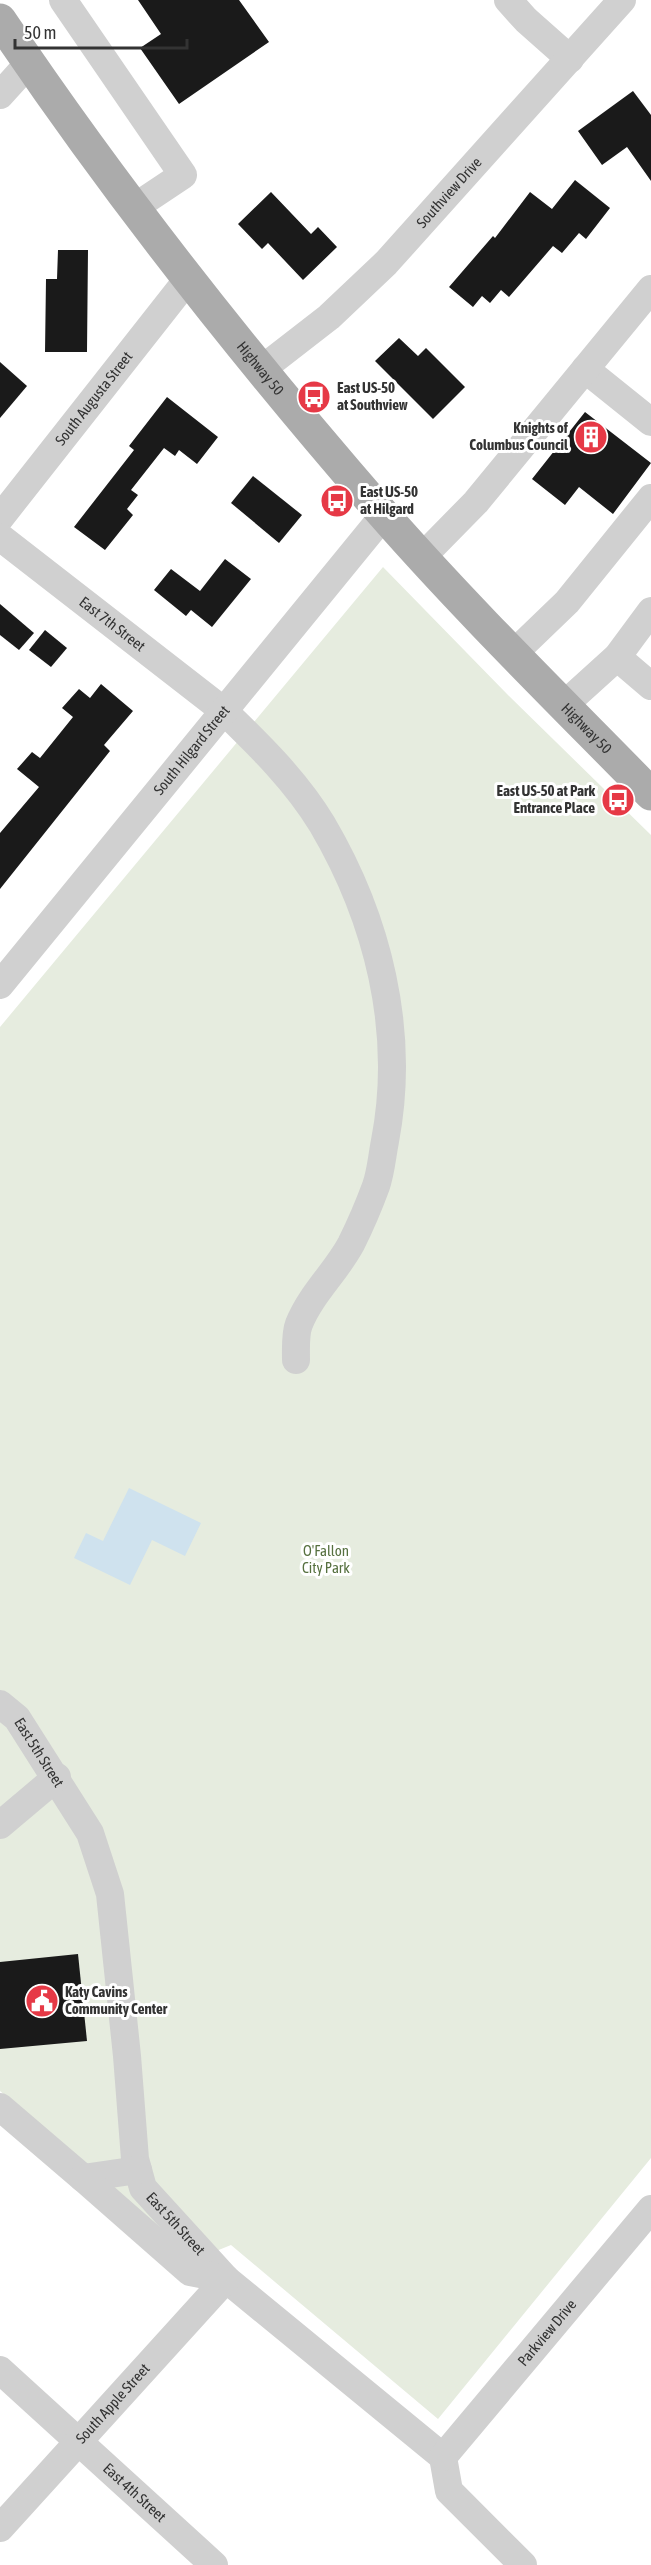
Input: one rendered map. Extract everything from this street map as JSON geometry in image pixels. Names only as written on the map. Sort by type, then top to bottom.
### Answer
[{"type":"main road","name":"Highway 50","points":[[0,20],[28,63],[188,279],[384,515],[513,654],[651,794]]},
{"type":"street","points":[[63,0],[183,175],[135,207]]},
{"type":"street","points":[[508,0],[526,20],[570,59]]},
{"type":"street","name":"Southview Drive","points":[[262,369],[329,317],[386,263],[622,0]]},
{"type":"street","points":[[0,95],[28,63]]},
{"type":"street","name":"South Augusta Street","points":[[0,518],[188,279]]},
{"type":"street","points":[[422,557],[476,502],[651,289]]},
{"type":"street","points":[[585,369],[651,422]]},
{"type":"street","points":[[513,654],[567,602],[651,498]]},
{"type":"street","name":"South Hilgard Street","points":[[0,985],[384,515]]},
{"type":"street","name":"East 7th Street","points":[[0,537],[224,711],[276,762],[321,822],[354,885],[383,974],[393,1051],[390,1117],[377,1184],[350,1245],[310,1301],[298,1326],[296,1360]]},
{"type":"street","points":[[564,705],[617,657],[651,611]]},
{"type":"street","points":[[617,657],[651,686]]},
{"type":"street","name":"East 5th Street","points":[[2,1711],[17,1718],[90,1833],[110,1894],[135,2159],[143,2188],[226,2279],[443,2457]]},
{"type":"street","points":[[0,1825],[57,1778]]},
{"type":"street","points":[[0,2107],[190,2272],[226,2279]]},
{"type":"street","points":[[83,2178],[138,2170]]},
{"type":"street","name":"Parkview Drive","points":[[443,2457],[651,2210]]},
{"type":"street","name":"South Apple Street","points":[[0,2528],[226,2279]]},
{"type":"street","name":"East 4th Street","points":[[0,2370],[214,2565]]},
{"type":"street","points":[[443,2457],[449,2491],[523,2565]]},
{"type":"green space","name":"O'Fallon City Park","points":[[383,567],[507,694],[651,835],[651,2158],[438,2419],[231,2245],[194,2260],[0,2091],[0,1027]]},
{"type":"water","points":[[129,1488],[201,1523],[185,1556],[152,1540],[130,1585],[74,1558],[86,1533],[103,1541]]},
{"type":"building","points":[[138,0],[239,0],[269,42],[179,104],[140,48],[161,34]]},
{"type":"building","points":[[633,91],[651,115],[651,181],[627,147],[602,165],[578,131]]},
{"type":"building","points":[[575,180],[610,208],[586,239],[579,233],[562,253],[553,246],[509,297],[501,290],[490,303],[482,296],[473,307],[449,287],[493,236],[495,238],[530,192],[552,209]]},
{"type":"building","points":[[271,192],[311,234],[318,227],[337,247],[303,280],[268,243],[262,249],[238,224]]},
{"type":"building","points":[[58,250],[88,250],[87,352],[45,352],[46,279],[57,279]]},
{"type":"building","points":[[399,338],[418,356],[426,348],[465,387],[433,419],[375,361]]},
{"type":"building","points":[[0,362],[27,386],[0,418]]},
{"type":"building","points":[[167,397],[218,437],[197,464],[179,450],[175,456],[164,448],[131,490],[138,495],[127,509],[133,515],[105,550],[74,527],[134,450],[129,446]]},
{"type":"building","name":"Knights of Columbus Council","points":[[585,412],[651,463],[613,514],[579,487],[565,505],[532,479]]},
{"type":"building","points":[[253,476],[302,515],[279,543],[231,503]]},
{"type":"building","points":[[225,559],[251,579],[212,627],[191,610],[186,616],[154,590],[171,569],[200,591]]},
{"type":"building","points":[[0,604],[34,633],[19,650],[0,635]]},
{"type":"building","points":[[45,630],[67,648],[51,667],[29,650]]},
{"type":"building","points":[[101,684],[133,711],[104,745],[110,751],[0,889],[0,833],[39,787],[17,769],[32,752],[40,758],[73,717],[62,708],[79,689],[90,698]]},
{"type":"building","name":"Katy Cavins Community Center","points":[[78,1954],[87,2041],[0,2049],[0,1962]]},
{"type":"place","name":"East US-50 at Southview","points":[[314,397]]},
{"type":"place","name":"Knights of Columbus Council","points":[[591,437]]},
{"type":"place","name":"East US-50 at Hilgard","points":[[337,501]]},
{"type":"place","name":"East US-50 at Park Entrance Place","points":[[618,800]]},
{"type":"place","name":"Katy Cavins Community Center","points":[[42,2001]]}]
